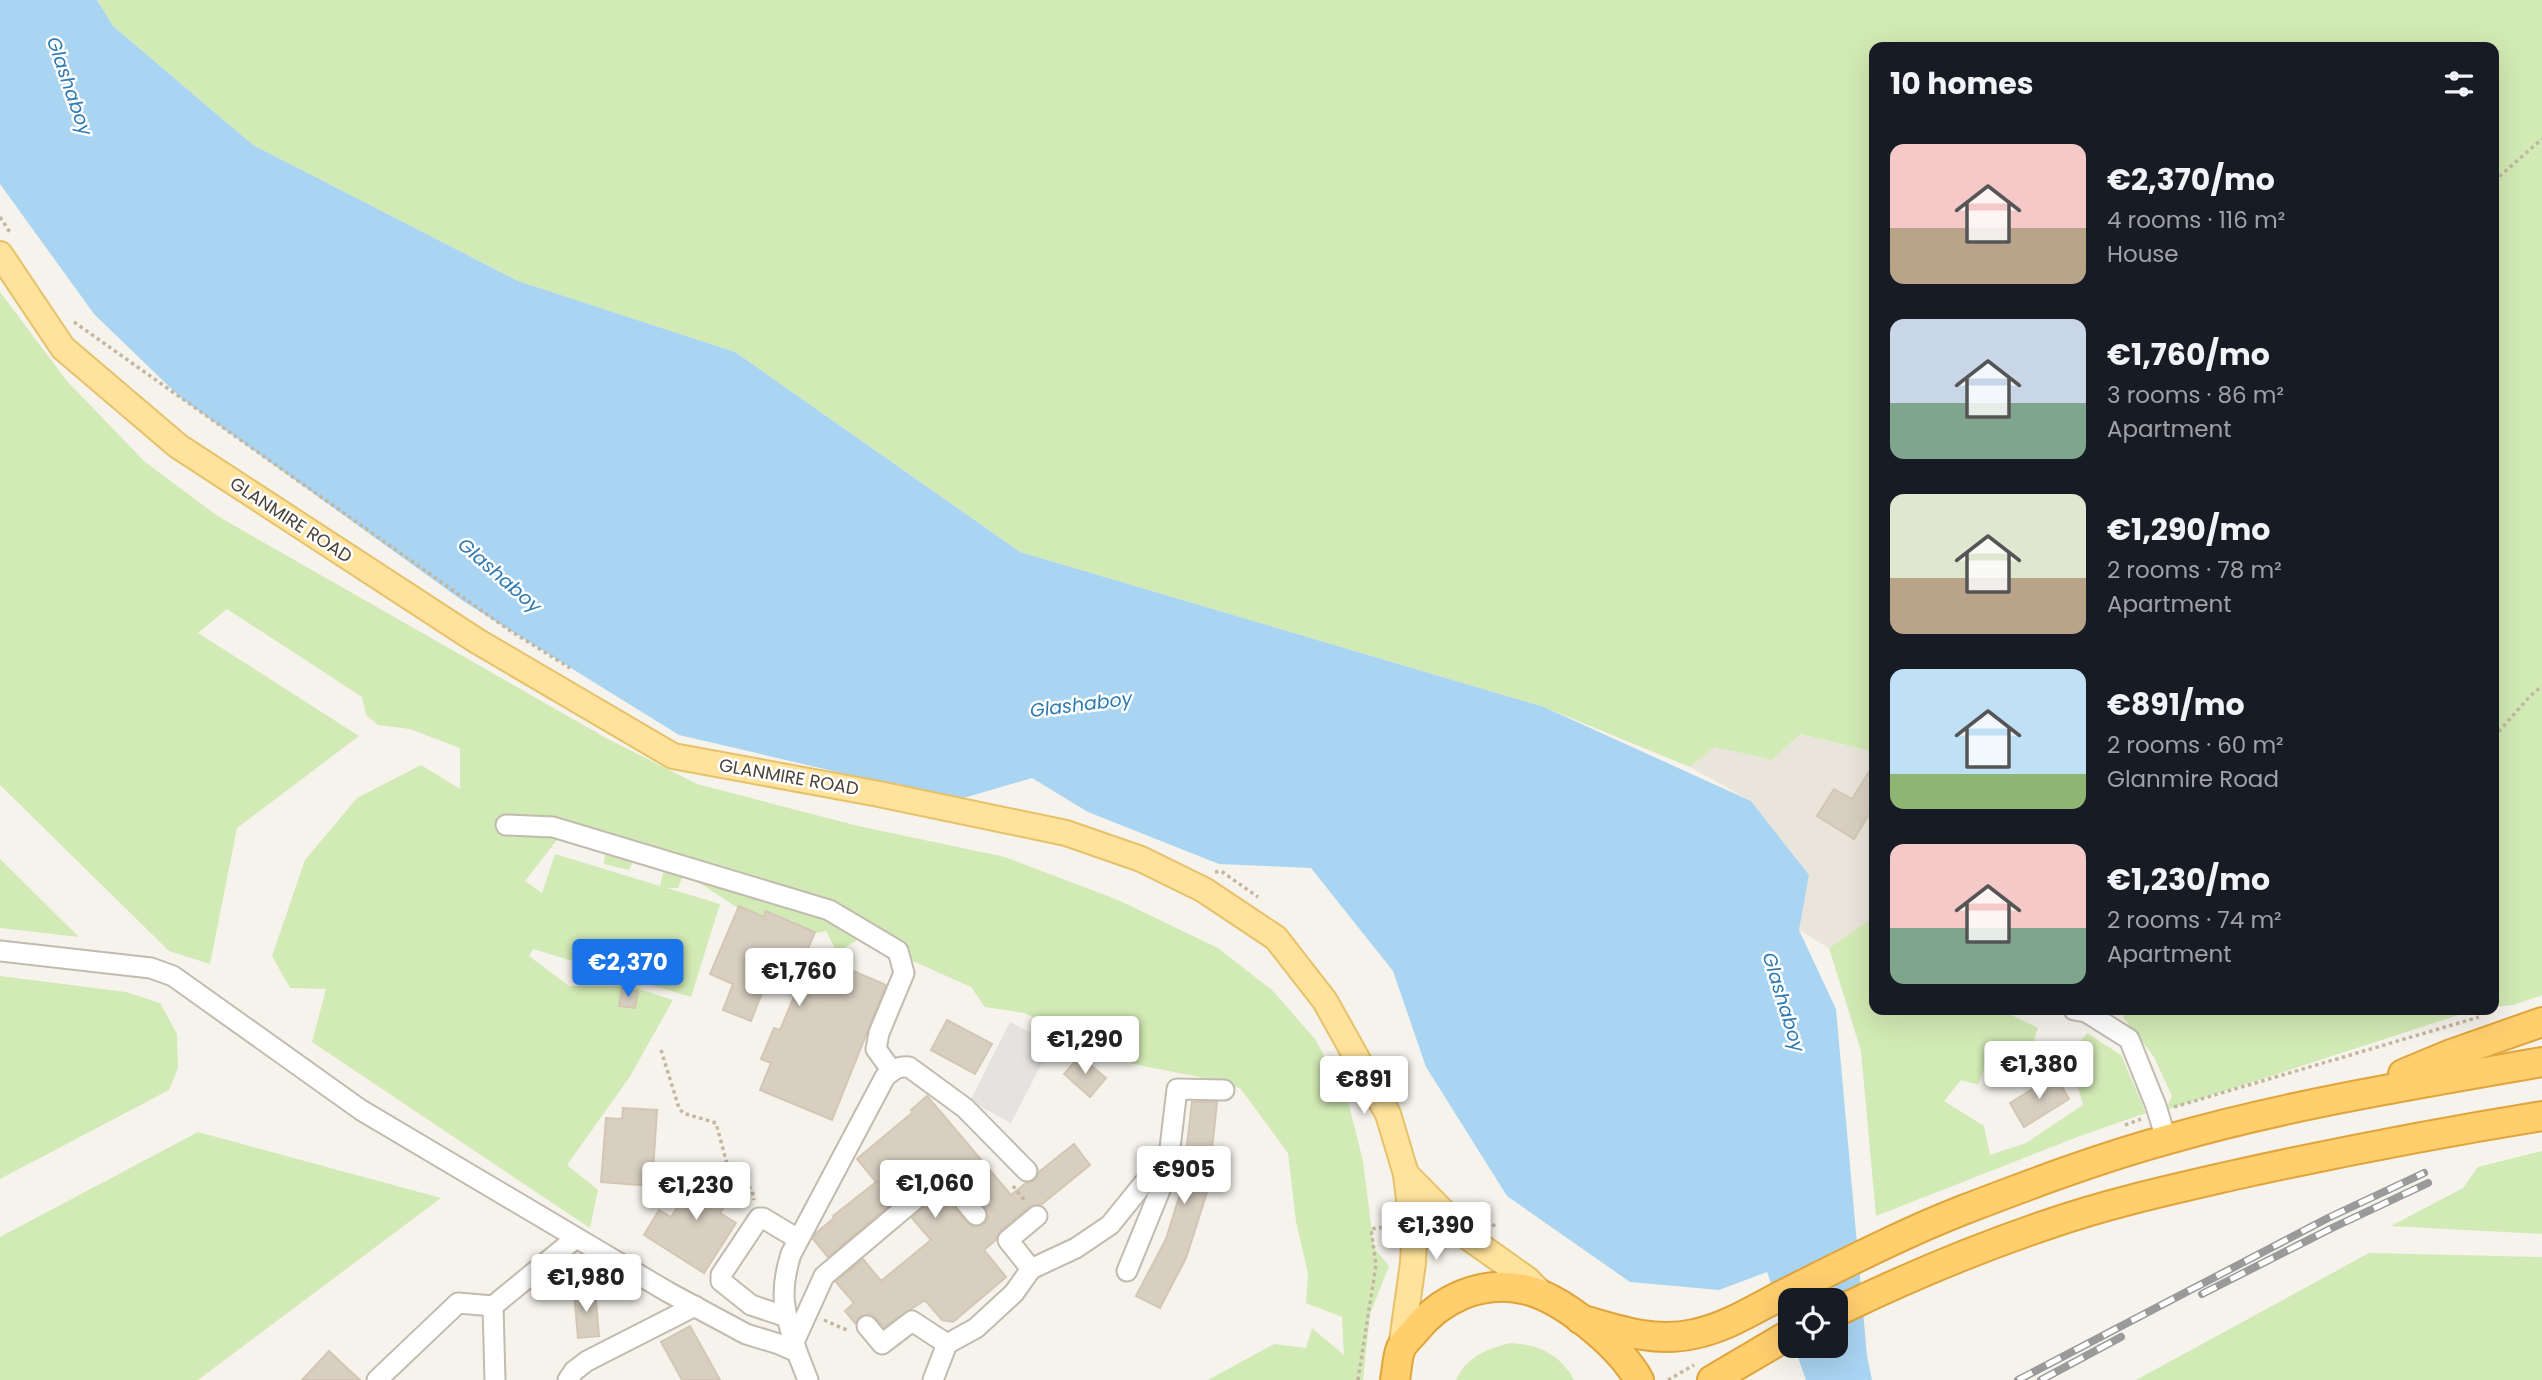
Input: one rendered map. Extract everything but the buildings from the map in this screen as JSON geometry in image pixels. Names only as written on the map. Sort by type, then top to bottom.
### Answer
[{"type":"highway","points":[[2355,1094],[2451,1054],[2542,1022]]},
{"type":"highway","points":[[1580,1319],[1635,1335],[1691,1335],[1722,1326],[1875,1248],[1947,1217],[2166,1139],[2355,1094],[2542,1062]]},
{"type":"highway","points":[[1848,1306],[2047,1224],[2178,1188],[2335,1153],[2542,1116]]},
{"type":"highway","points":[[1395,1380],[1401,1348],[1426,1317],[1456,1296],[1493,1287],[1524,1289],[1580,1319],[1609,1342],[1628,1362],[1639,1380]]},
{"type":"highway","points":[[1712,1380],[1778,1341]]},
{"type":"main road","name":"GLANMIRE ROAD","points":[[7,246],[63,348],[178,446],[477,641],[673,756],[879,794],[1066,833],[1142,859],[1204,890],[1276,938],[1325,1001],[1388,1114],[1406,1174],[1413,1263],[1401,1348]]},
{"type":"main road","points":[[1406,1174],[1469,1238],[1527,1279],[1548,1300]]},
{"type":"lane","points":[[506,825],[553,827],[829,910],[898,951],[904,973],[879,1033],[876,1049],[892,1071]]},
{"type":"lane","points":[[0,951],[151,968],[173,976],[361,1110],[576,1238],[746,1334],[796,1347]]},
{"type":"lane","points":[[2091,1015],[2129,1040],[2156,1106],[2166,1139]]},
{"type":"lane","points":[[797,1315],[783,1300],[783,1286],[798,1239],[885,1077],[892,1071],[900,1066],[909,1067],[965,1108],[1027,1171]]},
{"type":"lane","points":[[1127,1271],[1167,1173],[1177,1089],[1224,1090]]},
{"type":"lane","points":[[933,1380],[947,1344],[976,1328],[1014,1293],[1031,1269],[1076,1248],[1110,1225],[1144,1183],[1167,1173]]},
{"type":"lane","points":[[808,1380],[796,1347],[797,1315],[824,1276],[925,1191],[952,1186],[976,1215]]},
{"type":"lane","points":[[1031,1269],[1008,1240],[1037,1216]]},
{"type":"lane","points":[[797,1315],[751,1305],[721,1281],[721,1275],[759,1218],[798,1239]]},
{"type":"lane","points":[[377,1380],[458,1303],[493,1306],[576,1238]]},
{"type":"lane","points":[[493,1306],[495,1380]]},
{"type":"lane","points":[[568,1380],[574,1371],[587,1361],[695,1306]]},
{"type":"lane","points":[[867,1326],[882,1345],[912,1321],[947,1344]]},
{"type":"path","points":[[2499,177],[2542,139]]},
{"type":"path","points":[[0,217],[7,246]]},
{"type":"path","points":[[64,315],[498,622],[580,674]]},
{"type":"path","points":[[2499,731],[2542,686]]},
{"type":"path","points":[[661,1050],[679,1108],[683,1113],[716,1123],[727,1164],[752,1190],[759,1218]]},
{"type":"path","points":[[1027,1171],[1011,1183],[1037,1216]]},
{"type":"path","points":[[1483,1217],[1496,1228]]},
{"type":"path","points":[[1358,1380],[1376,1265],[1371,1229],[1401,1225]]},
{"type":"path","points":[[797,1315],[858,1334],[867,1326]]},
{"type":"shaded area","points":[[1799,734],[1869,751],[1869,920],[1829,948],[1799,930],[1809,875],[1751,801],[1690,767],[1715,747],[1772,760]]},
{"type":"shaded area","points":[[1010,1022],[1052,1044],[1011,1123],[970,1101]]},
{"type":"green space","points":[[97,0],[2542,0],[2542,995],[2513,1005],[2499,1006],[2499,42],[1869,42],[1869,751],[1800,734],[1772,760],[1715,747],[1690,767],[1544,707],[1020,552],[735,352],[518,281],[253,145],[113,26]]},
{"type":"green space","points":[[0,292],[67,381],[145,462],[219,517],[608,739],[697,784],[858,826],[1005,857],[1118,900],[1218,948],[1273,991],[1315,1039],[1347,1097],[1363,1161],[1374,1248],[1389,1266],[1370,1314],[1363,1380],[1208,1380],[1274,1344],[1306,1348],[1312,1328],[1344,1355],[1342,1317],[1306,1303],[1308,1274],[1296,1221],[1288,1153],[1240,1088],[1133,1064],[1024,1013],[985,1007],[971,987],[861,938],[837,952],[826,931],[798,937],[794,921],[744,912],[684,873],[678,888],[667,888],[720,904],[691,997],[533,949],[529,956],[569,986],[630,986],[673,1000],[629,1078],[567,1165],[598,1190],[590,1228],[312,1042],[326,989],[290,988],[272,956],[305,860],[357,798],[421,765],[460,789],[460,748],[410,729],[378,725],[366,715],[362,697],[227,609],[198,633],[359,736],[237,828],[210,964],[169,951],[0,785]],"holes":[[[557,840],[606,844],[604,864],[629,870],[639,849],[665,865],[660,886],[555,854],[542,893],[525,881]]]},
{"type":"green space","points":[[0,859],[79,937],[0,928]]},
{"type":"green space","points":[[1869,920],[1869,1015],[2011,1015],[2038,1028],[2030,1052],[1986,1064],[1978,1085],[1961,1080],[1944,1101],[1984,1126],[1990,1155],[2026,1143],[2083,1105],[2070,1057],[2087,1033],[2121,1055],[2146,1113],[1876,1216],[1861,1051],[1829,948]]},
{"type":"green space","points":[[0,976],[126,992],[160,1003],[177,1034],[178,1068],[169,1090],[0,1179]]},
{"type":"green space","points":[[2459,1015],[2166,1110],[2172,1096],[2154,1057],[2123,1017]]},
{"type":"green space","points":[[198,1132],[441,1198],[198,1380],[0,1380],[0,1237]]},
{"type":"green space","points":[[2542,1151],[2542,1234],[2391,1226],[2463,1188],[2478,1167]]},
{"type":"green space","points":[[2369,1253],[2542,1257],[2542,1380],[2136,1380]]},
{"type":"green space","points":[[1511,1343],[1548,1352],[1574,1380],[1456,1380],[1466,1365],[1479,1355]]},
{"type":"water","name":"Glashaboy","points":[[0,0],[97,0],[113,26],[253,145],[518,281],[735,352],[1020,552],[1544,707],[1751,801],[1809,875],[1799,930],[1836,1009],[1867,1356],[1872,1380],[1806,1380],[1798,1358],[1848,1358],[1848,1288],[1778,1288],[1778,1303],[1767,1272],[1719,1290],[1630,1282],[1507,1196],[1426,1067],[1393,971],[1311,868],[1219,864],[1088,812],[1032,778],[957,800],[679,735],[463,601],[181,398],[94,314],[0,184]]},
{"type":"railway","points":[[2018,1380],[2328,1218],[2424,1173]]},
{"type":"railway","points":[[2202,1294],[2428,1183]]},
{"type":"railway","points":[[2041,1380],[2121,1337]]}]
